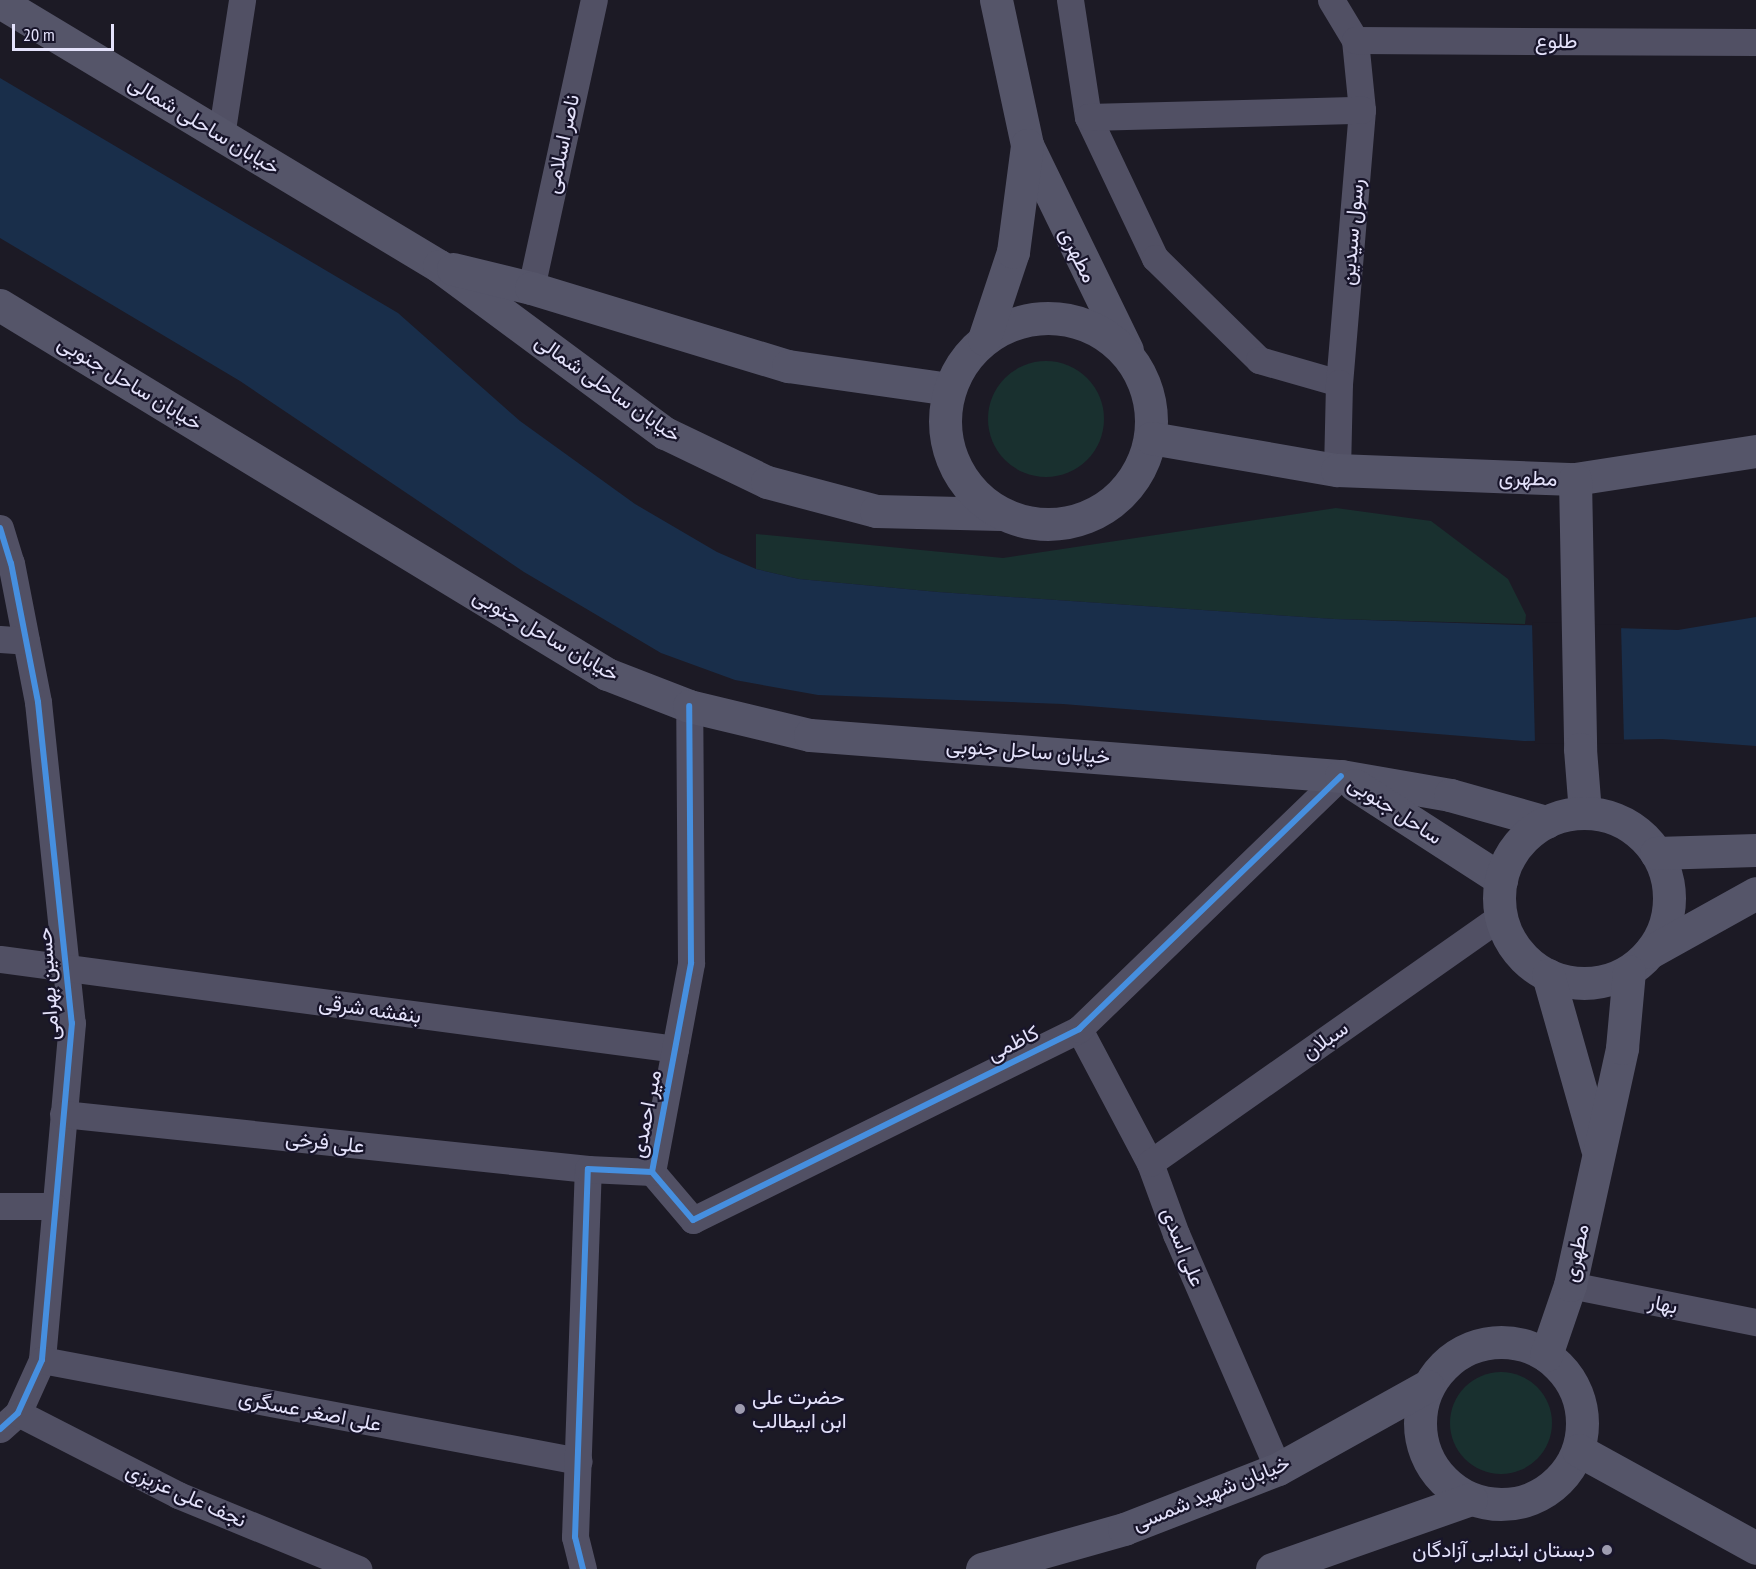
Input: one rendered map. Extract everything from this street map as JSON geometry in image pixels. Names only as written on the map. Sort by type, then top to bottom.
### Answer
[{"type":"main road","name":"مطهری","points":[[996,0],[1027,145],[1134,363]]},
{"type":"main road","name":"خیابان ساحلی شمالی","points":[[0,2],[439,266],[665,433],[767,482],[876,511],[1001,514]]},
{"type":"main road","name":"مطهری","points":[[984,339],[1013,252],[1027,145]]},
{"type":"main road","name":"خیابان ساحلی شمالی","points":[[439,266],[531,288],[788,366],[949,389]]},
{"type":"main road","name":"خیابان ساحل جنوبی","points":[[0,305],[607,674],[689,706],[810,735],[1341,776]]},
{"type":"main road","points":[[1047,317],[1080,323],[1110,338],[1134,363],[1150,404],[1151,438],[1141,469],[1120,496],[1093,515],[1060,524],[1029,524],[1001,514],[977,497],[955,465],[948,447],[944,419],[949,389],[961,364],[984,339],[1014,323],[1047,317]]},
{"type":"main road","name":"مطهری","points":[[1151,438],[1337,470],[1575,479],[1580,749],[1585,813]]},
{"type":"main road","points":[[1575,479],[1756,452]]},
{"type":"main road","name":"ساحل جنوبی","points":[[1341,776],[1450,795],[1546,822]]},
{"type":"main road","name":"ساحل جنوبی","points":[[1341,776],[1501,879]]},
{"type":"main road","points":[[1640,962],[1665,924],[1670,893],[1656,853],[1628,825],[1585,813],[1546,822],[1526,836],[1510,856],[1501,879],[1501,916],[1518,951],[1548,975],[1589,983],[1640,962],[1756,893]]},
{"type":"main road","points":[[1656,853],[1756,850]]},
{"type":"main road","name":"مطهری","points":[[1546,1355],[1570,1285],[1597,1150],[1640,962]]},
{"type":"main road","name":"مطهری","points":[[1548,975],[1597,1150]]},
{"type":"main road","points":[[1493,1342],[1521,1344],[1546,1355],[1566,1374],[1579,1397],[1583,1423],[1578,1450],[1566,1473],[1546,1491],[1530,1498],[1496,1504],[1471,1498],[1442,1478],[1430,1464],[1420,1439],[1419,1412],[1427,1386],[1443,1364],[1475,1346],[1493,1342]]},
{"type":"main road","name":"خیابان شهید شمسی","points":[[982,1569],[1124,1529],[1278,1469],[1427,1386]]},
{"type":"main road","points":[[1578,1450],[1756,1548]]},
{"type":"main road","points":[[1272,1569],[1471,1498]]},
{"type":"street","points":[[221,136],[242,0]]},
{"type":"street","name":"ناصر اسلامی","points":[[531,288],[594,0]]},
{"type":"street","points":[[1070,0],[1088,117],[1155,258],[1259,360],[1339,383]]},
{"type":"street","name":"رسول سیدین","points":[[1331,0],[1355,40],[1362,110],[1339,383],[1337,470]]},
{"type":"street","name":"طلوع","points":[[1355,40],[1756,42]]},
{"type":"street","points":[[1088,117],[1362,110]]},
{"type":"street","name":"حسین بهرامی","points":[[0,528],[13,640],[38,702],[72,1023],[42,1360],[9,1421]]},
{"type":"street","name":"میر احمدی","points":[[588,1169],[652,1172],[691,963],[689,706]]},
{"type":"street","name":"کاظمی","points":[[652,1172],[693,1220],[1079,1029],[1341,776]]},
{"type":"street","name":"سبلان","points":[[1150,1163],[1501,916]]},
{"type":"street","name":"بنفشه شرقی","points":[[0,959],[675,1049]]},
{"type":"street","name":"علی اسدی","points":[[1079,1029],[1150,1163],[1176,1234],[1278,1469]]},
{"type":"street","name":"علی فرخی","points":[[63,1114],[588,1169]]},
{"type":"street","points":[[583,1569],[575,1537],[588,1169]]},
{"type":"street","points":[[0,1206],[54,1206]]},
{"type":"street","name":"بهار","points":[[1570,1285],[1756,1322]]},
{"type":"street","name":"علی اصغر عسگری","points":[[42,1360],[579,1461]]},
{"type":"street","name":"نجف علی عزیزی","points":[[9,1421],[178,1495],[358,1569]]},
{"type":"green space","points":[[1046,361],[1068,365],[1087,378],[1100,397],[1104,419],[1100,441],[1087,460],[1068,473],[1046,477],[1024,473],[1005,460],[992,441],[988,419],[992,397],[1005,378],[1024,365]]},
{"type":"green space","points":[[1336,508],[1431,521],[1508,579],[1526,615],[1525,624],[1334,619],[938,592],[799,579],[756,569],[756,534],[1003,558]]},
{"type":"green space","points":[[1501,1372],[1520,1376],[1537,1387],[1548,1404],[1552,1423],[1548,1442],[1537,1459],[1520,1470],[1501,1474],[1482,1470],[1465,1459],[1454,1442],[1450,1423],[1454,1404],[1465,1387],[1482,1376]]},
{"type":"water","points":[[0,78],[398,313],[520,421],[635,504],[717,552],[756,569],[799,579],[938,592],[1334,619],[1678,630],[1756,617],[1756,746],[1662,739],[1524,741],[1063,704],[818,695],[735,680],[661,653],[524,572],[240,381],[0,238]]},
{"type":"pier","points":[[1532,622],[1621,625],[1624,743],[1535,744]]},
{"type":"cycle path","points":[[0,528],[11,563],[38,702],[72,1023],[42,1360],[18,1413],[0,1429]]},
{"type":"cycle path","points":[[583,1569],[575,1537],[588,1169],[652,1172],[691,963],[689,706]]},
{"type":"cycle path","points":[[652,1172],[693,1220],[1079,1029],[1341,776]]},
{"type":"place","name":"حضرت علی ابن ابیطالب","points":[[740,1409]]},
{"type":"place","name":"دبستان ابتدایی آزادگان","points":[[1607,1550]]}]
